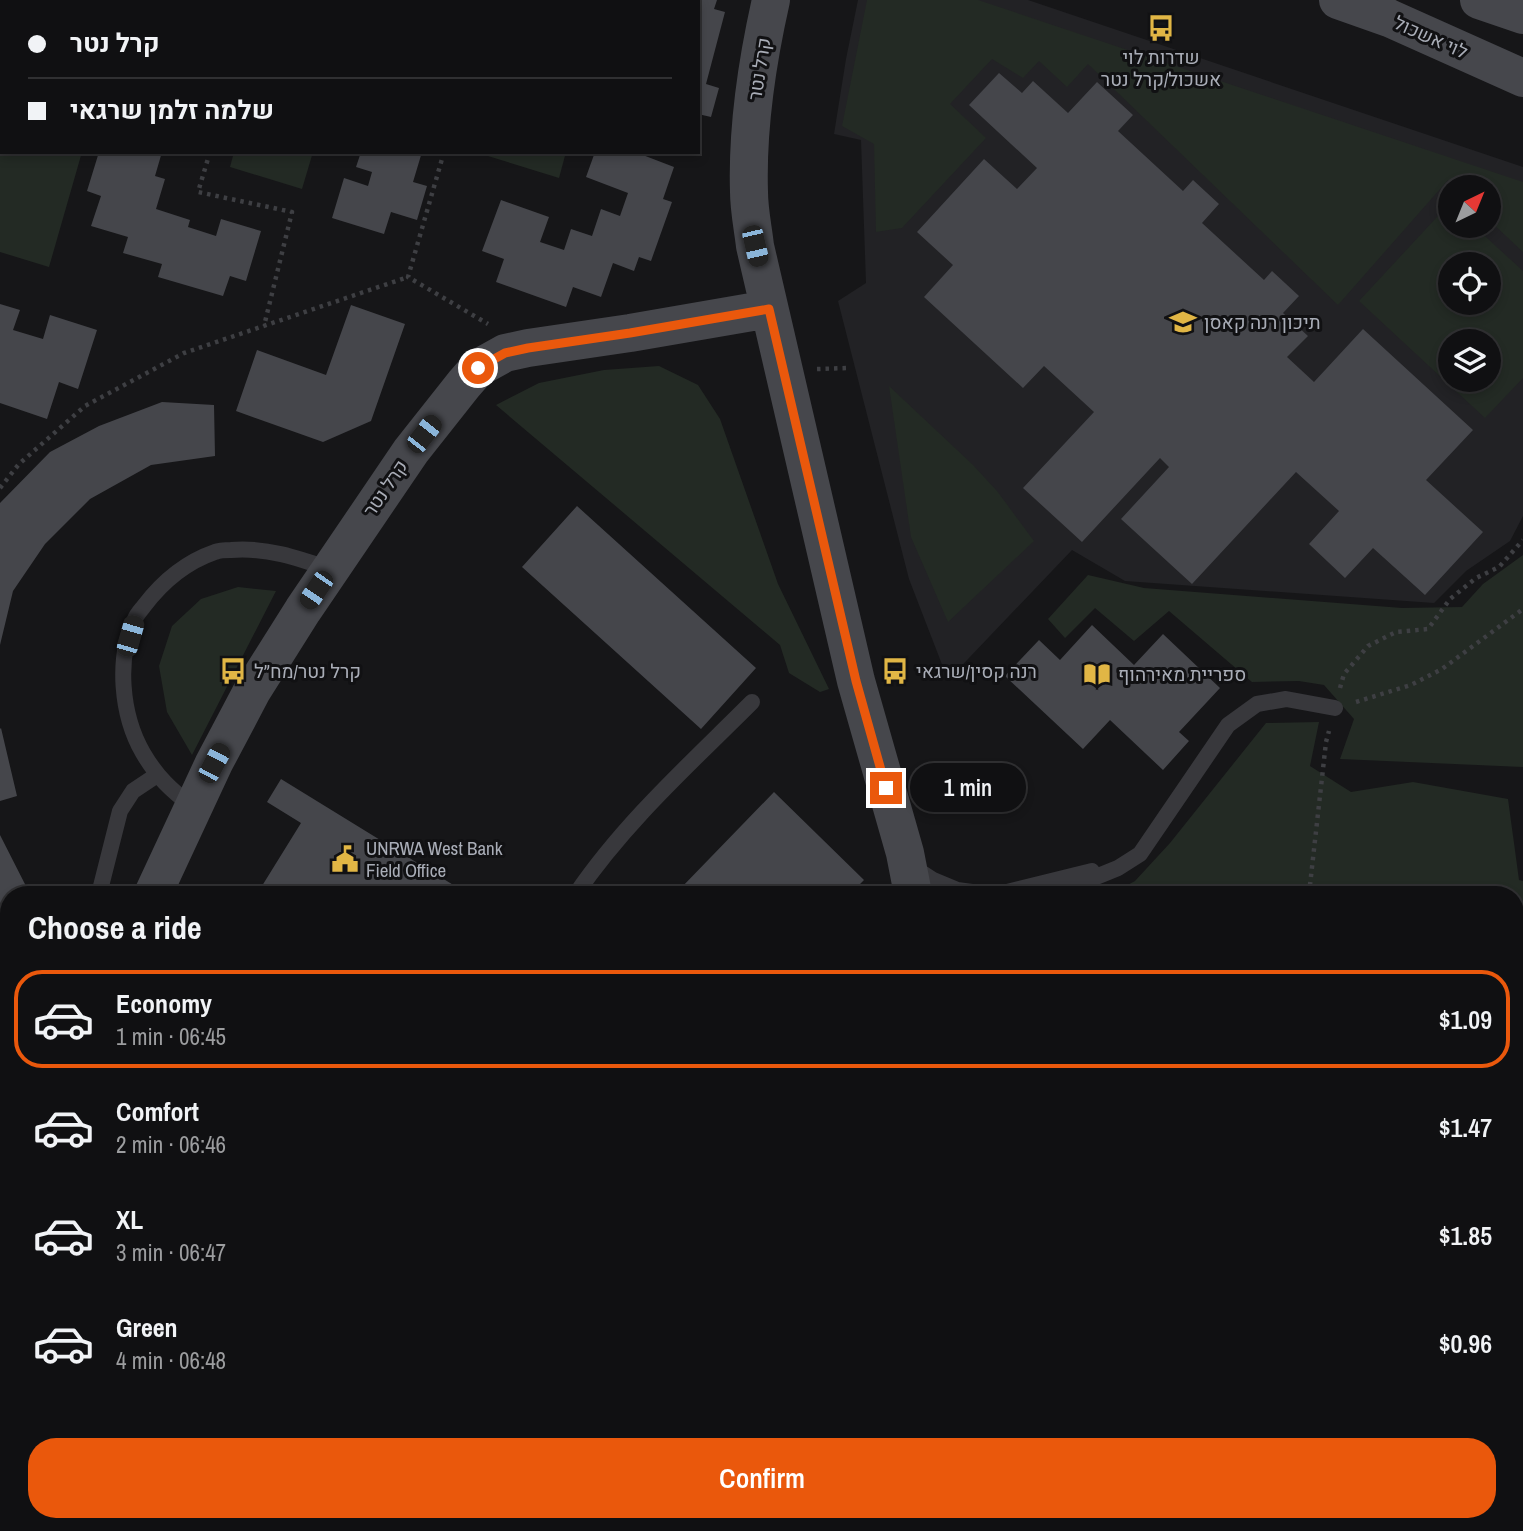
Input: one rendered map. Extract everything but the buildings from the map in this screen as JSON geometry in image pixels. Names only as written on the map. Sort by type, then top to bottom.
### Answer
[{"type":"street","name":"קרל נטר","points":[[157,886],[214,763],[252,691],[330,569],[411,451],[478,368],[505,353],[528,348],[769,309],[755,246],[748,194],[753,107],[771,0]]},
{"type":"street","name":"לוי אשכול","points":[[1338,0],[1389,18],[1523,78]]},
{"type":"street","points":[[1479,0],[1523,15]]},
{"type":"street","points":[[769,309],[856,681],[910,878]]},
{"type":"lane","points":[[194,808],[168,788],[158,775],[142,751],[130,720],[122,683],[124,653],[135,618],[159,586],[183,567],[216,551],[251,548],[295,557],[330,569]]},
{"type":"lane","points":[[1074,886],[1118,868],[1140,854],[1228,725],[1257,704],[1286,699],[1335,708]]},
{"type":"lane","points":[[582,886],[641,814],[752,702]]},
{"type":"lane","points":[[101,886],[120,811],[133,791],[158,775]]},
{"type":"lane","points":[[1030,886],[1081,874],[1140,854]]},
{"type":"lane","points":[[910,878],[926,876],[948,886]]},
{"type":"path","points":[[209,154],[198,192],[292,212],[264,326]]},
{"type":"path","points":[[408,277],[443,154]]},
{"type":"path","points":[[0,488],[19,464],[85,407],[184,353],[408,277],[528,348]]},
{"type":"path","points":[[811,369],[849,368]]},
{"type":"path","points":[[1310,886],[1326,742],[1344,674],[1368,646],[1396,632],[1428,629],[1450,598],[1476,578],[1499,567],[1523,540]]},
{"type":"path","points":[[1335,708],[1375,698],[1411,685],[1443,669],[1523,609]]},
{"type":"shaded area","name":"תיכון רנה קאסן","points":[[858,0],[1028,0],[1523,167],[1523,516],[1510,541],[1466,571],[1434,603],[1125,581],[1072,550],[948,680],[909,579],[838,301],[866,283],[861,140],[834,134]]},
{"type":"shaded area","points":[[867,0],[978,0],[1523,182],[1523,252],[1502,232],[1502,175],[1438,175],[1438,191],[1338,305],[1088,64],[1067,87],[1039,61],[1023,78],[992,59],[950,104],[986,138],[902,228],[876,232],[874,144],[842,126]]},
{"type":"shaded area","points":[[0,154],[81,154],[49,267],[0,252]]},
{"type":"shaded area","points":[[233,154],[312,154],[302,189],[230,167]]},
{"type":"shaded area","points":[[481,154],[565,154],[559,178]]},
{"type":"shaded area","points":[[1438,216],[1438,238],[1487,238],[1523,271],[1523,378],[1485,418],[1457,392],[1501,392],[1501,329],[1438,329],[1438,374],[1359,301]]},
{"type":"shaded area","points":[[659,366],[698,385],[720,419],[778,584],[829,689],[820,692],[789,673],[780,645],[496,405],[539,383],[604,370]]},
{"type":"shaded area","points":[[889,386],[973,465],[997,491],[1034,541],[948,622],[911,537]]},
{"type":"shaded area","points":[[1523,555],[1523,767],[1340,759],[1354,719],[1324,685],[1299,681],[1252,682],[1169,611],[1134,641],[1095,608],[1065,638],[1048,619],[1088,575],[1144,588],[1402,608],[1462,607],[1483,584]]},
{"type":"shaded area","points":[[238,587],[276,591],[192,755],[167,712],[159,666],[172,626],[201,599]]},
{"type":"shaded area","points":[[1319,722],[1310,766],[1351,792],[1413,782],[1508,799],[1519,880],[1523,881],[1523,886],[1126,886],[1135,881],[1170,843],[1266,723]]},
{"type":"place","name":"שדרות לוי אשכול/קרל נטר","points":[[1161,28]]},
{"type":"place","name":"תיכון רנה קאסן","points":[[1183,322]]},
{"type":"place","name":"קרל נטר/מח״ל","points":[[233,671]]},
{"type":"place","name":"רנה קסין/שרגאי","points":[[895,671]]},
{"type":"place","name":"ספריית מאירהוף","points":[[1097,674]]},
{"type":"place","name":"UNRWA West Bank Field Office","points":[[345,859]]},
{"type":"route","points":[[478,368],[505,353],[528,348],[769,309],[856,681],[886,788]]}]
